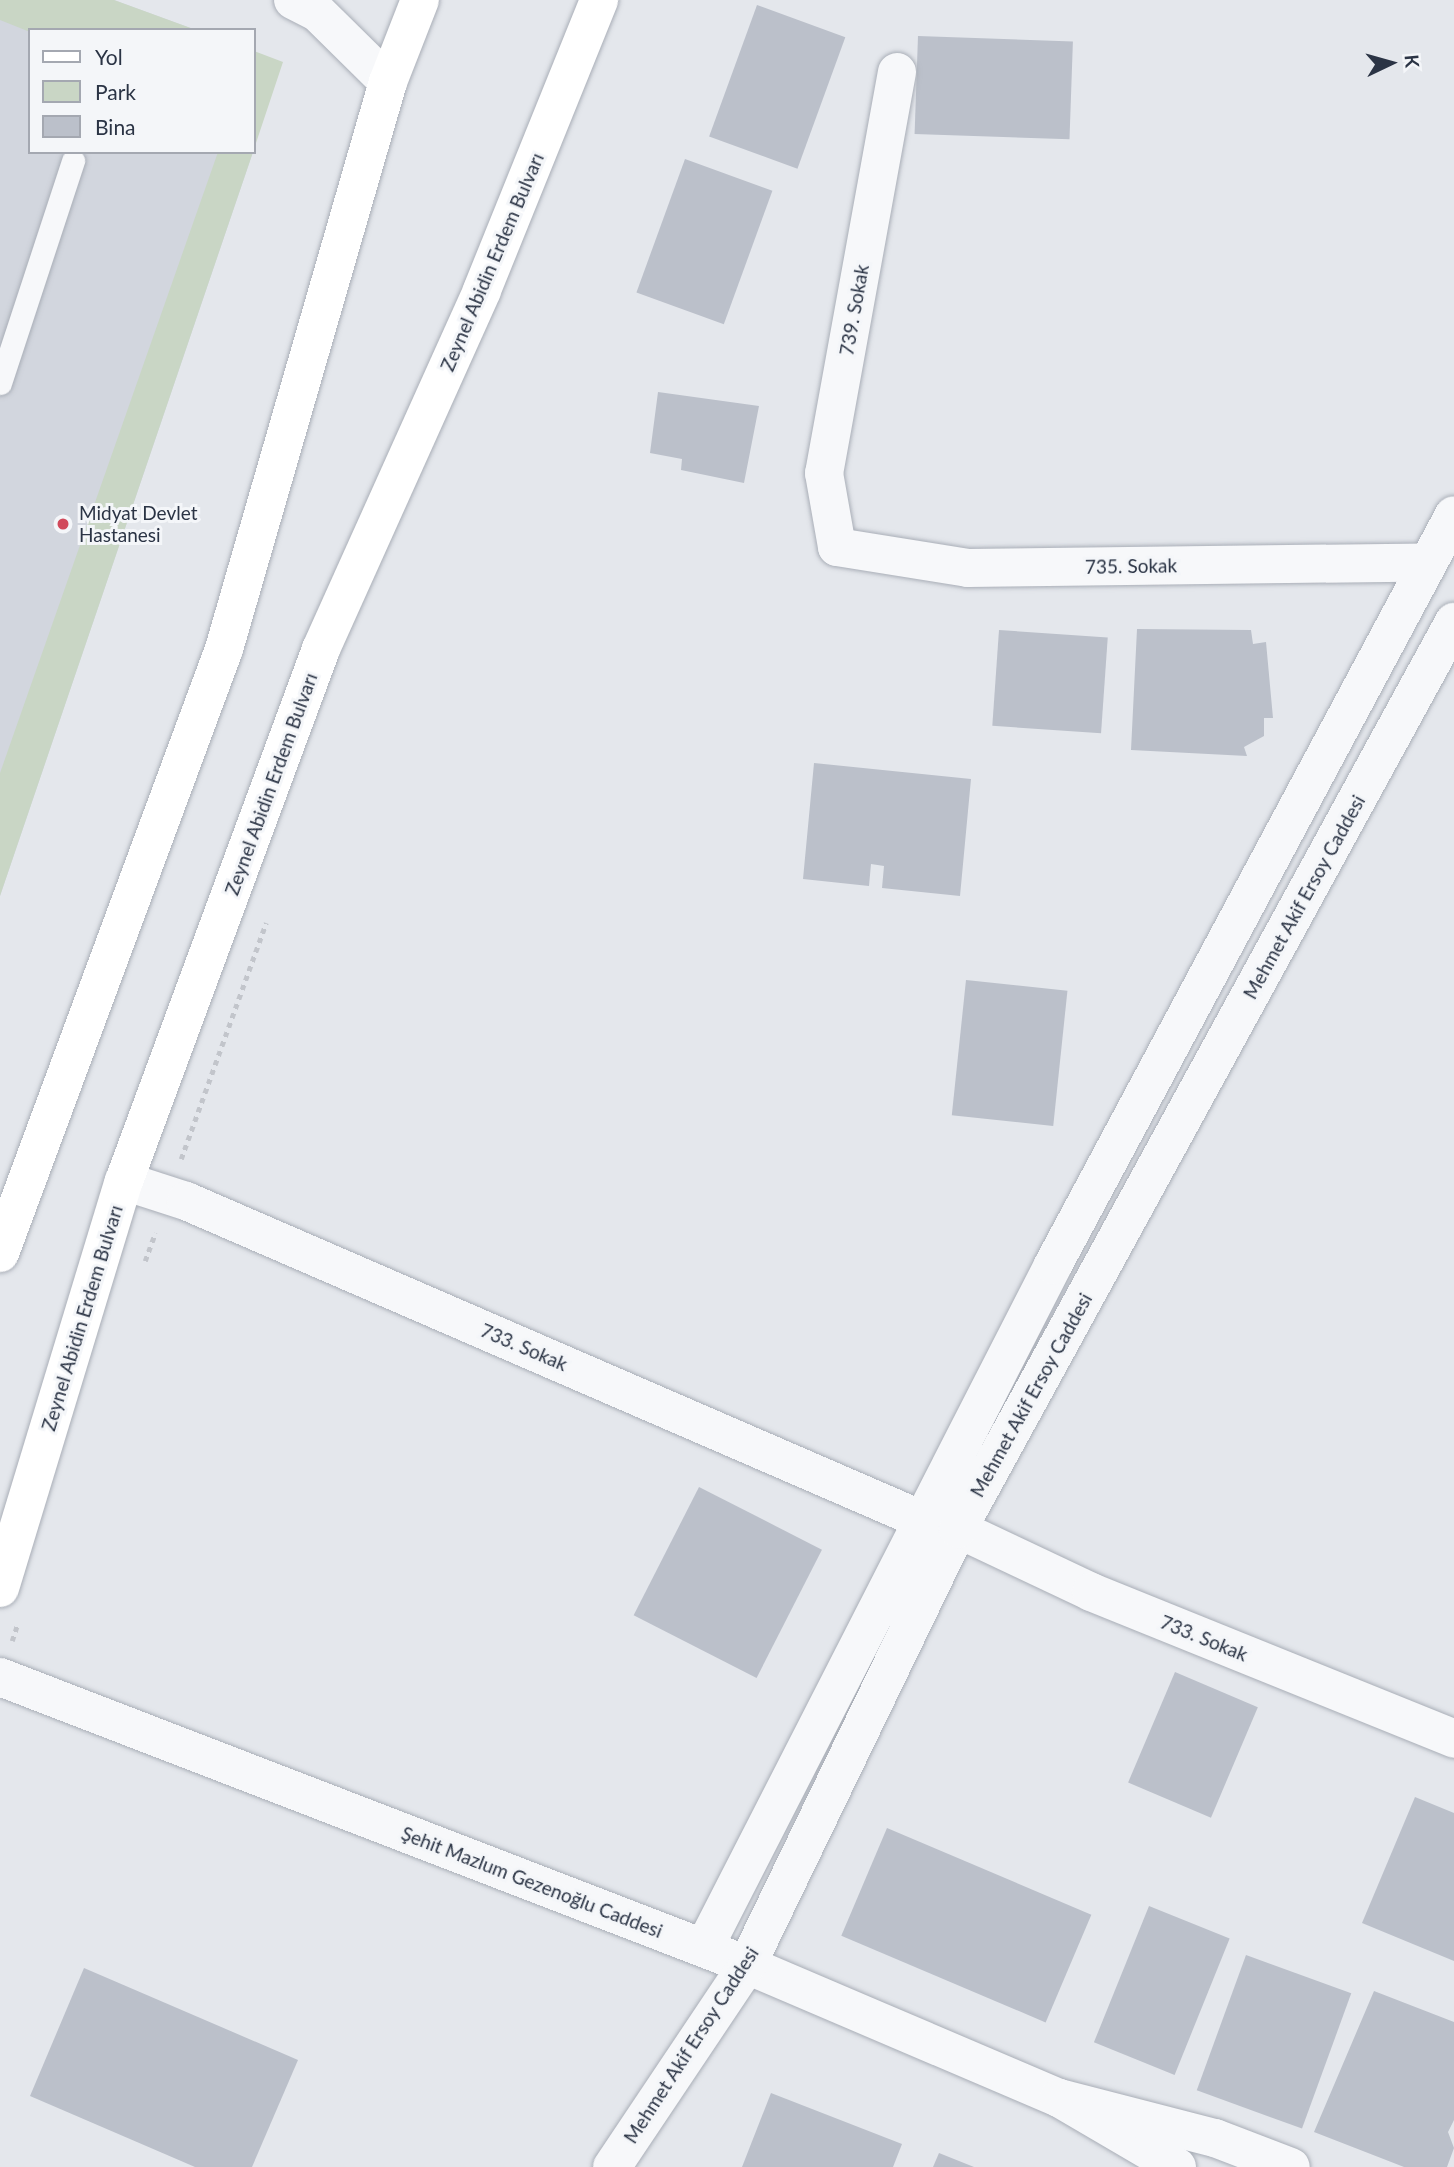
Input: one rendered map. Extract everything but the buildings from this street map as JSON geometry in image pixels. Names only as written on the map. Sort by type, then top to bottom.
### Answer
[{"type":"main road","points":[[0,1253],[224,649],[388,82],[420,0]]},
{"type":"main road","name":"Zeynel Abidin Erdem Bulvarı","points":[[11,1600],[124,1181],[321,649],[487,277],[599,0]]},
{"type":"street","points":[[293,0],[317,12],[388,82]]},
{"type":"street","name":"739. Sokak","points":[[837,547],[824,473],[897,72]]},
{"type":"street","points":[[704,1948],[940,1524],[1454,515]]},
{"type":"street","name":"735. Sokak","points":[[837,547],[968,568],[1428,562]]},
{"type":"street","name":"Mehmet Akif Ersoy Caddesi","points":[[612,2167],[747,1965],[940,1524],[1454,622]]},
{"type":"street","name":"733. Sokak","points":[[124,1181],[168,1195],[940,1524],[1091,1592],[1454,1739]]},
{"type":"street","name":"Şehit Mazlum Gezenoğlu Caddesi","points":[[5,1663],[747,1965],[1059,2098],[1177,2167]]},
{"type":"street","name":"Şehit Mazlum Gezenoğlu Caddesi","points":[[1059,2098],[1216,2138],[1291,2167]]},
{"type":"lane","points":[[0,383],[73,161]]},
{"type":"path","points":[[141,1273],[271,909]]},
{"type":"path","points":[[5,1663],[11,1600]]},
{"type":"shaded area","name":"Midyat Devlet Hastanesi","points":[[0,0],[114,0],[191,28],[28,28],[28,154],[252,154],[0,896]]},
{"type":"green space","points":[[0,0],[114,0],[191,28],[28,28],[28,31],[0,20]]},
{"type":"green space","points":[[256,52],[283,62],[256,143]]},
{"type":"green space","points":[[217,154],[252,154],[0,896],[0,773]]},
{"type":"place","name":"Midyat Devlet Hastanesi","points":[[63,524]]}]
